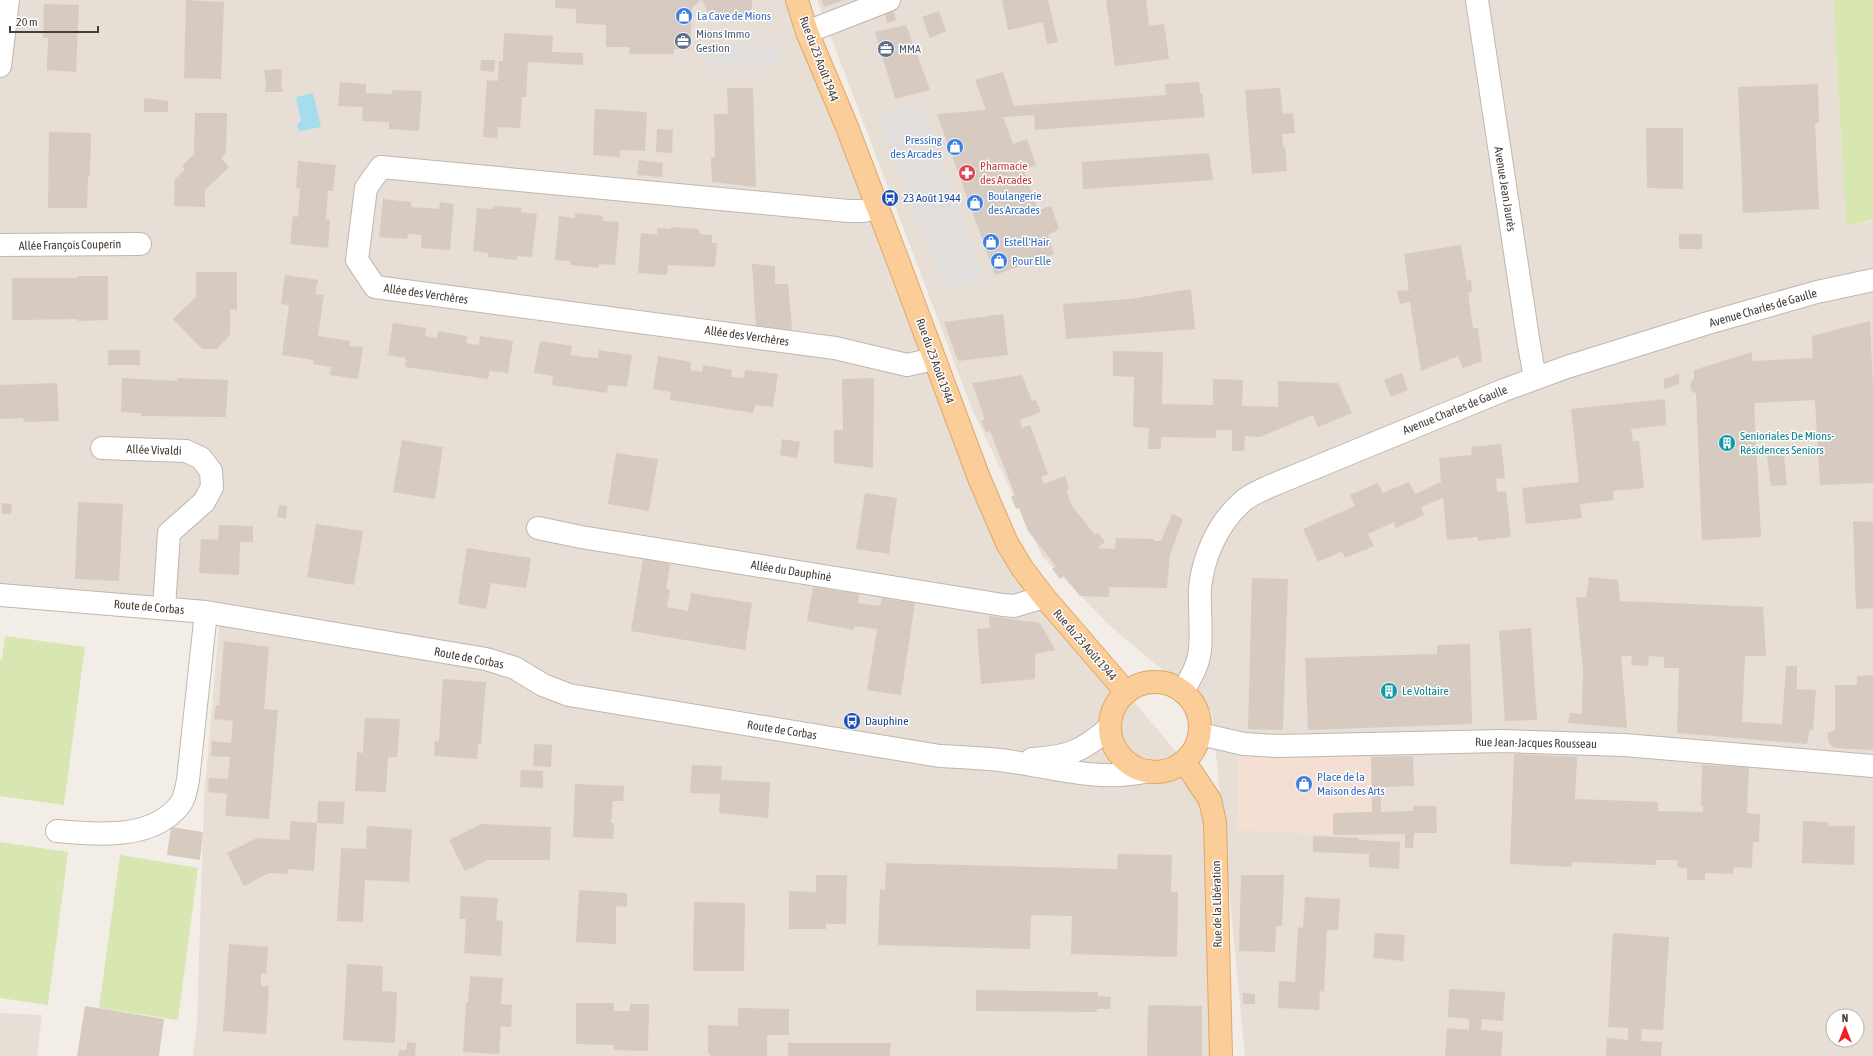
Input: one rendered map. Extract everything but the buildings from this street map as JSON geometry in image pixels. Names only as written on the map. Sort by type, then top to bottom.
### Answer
[{"type":"main road","name":"Rue du 23 Août 1944","points":[[797,0],[807,32],[878,208],[979,478],[1007,543],[1022,568],[1044,597],[1126,692]]},
{"type":"main road","points":[[1152,682],[1168,683],[1183,692],[1194,704],[1200,721],[1200,734],[1195,748],[1184,761],[1170,769],[1157,772],[1148,771],[1126,761],[1117,751],[1112,739],[1110,727],[1114,707],[1126,692],[1137,685],[1152,682]]},
{"type":"main road","name":"Rue de la Libération","points":[[1184,761],[1210,800],[1215,822],[1221,1056]]},
{"type":"street","points":[[0,66],[8,0]]},
{"type":"street","points":[[807,32],[889,0]]},
{"type":"street","name":"Avenue Jean Jaurès","points":[[1477,0],[1535,378]]},
{"type":"street","name":"Allée des Verchères","points":[[878,208],[863,211],[848,211],[381,167],[366,188],[357,260],[375,287],[835,348],[908,365],[934,359]]},
{"type":"street","name":"Allée François Couperin","points":[[0,246],[140,244]]},
{"type":"street","name":"Avenue Charles de Gaulle","points":[[1183,692],[1196,669],[1200,650],[1200,588],[1207,556],[1218,532],[1230,514],[1243,501],[1276,484],[1535,378],[1715,321],[1817,292],[1873,280]]},
{"type":"street","name":"Allée Vivaldi","points":[[102,448],[186,451],[201,458],[212,471],[212,487],[204,502],[169,533],[164,608]]},
{"type":"street","name":"Allée du Dauphiné","points":[[538,528],[588,539],[1003,605],[1014,606],[1044,597]]},
{"type":"street","name":"Route de Corbas","points":[[0,595],[206,612],[486,659],[515,668],[543,685],[569,695],[940,756],[1001,760],[1044,758],[1068,754],[1086,746],[1110,727]]},
{"type":"street","points":[[57,831],[114,834],[134,831],[156,823],[179,806],[184,797],[188,780],[206,612]]},
{"type":"street","name":"Rue Jean-Jacques Rousseau","points":[[1200,734],[1244,744],[1277,746],[1502,741],[1624,745],[1873,766]]},
{"type":"street","name":"Route de Corbas","points":[[1001,760],[1072,773],[1122,776],[1148,771]]},
{"type":"shaded area","points":[[0,0],[796,0],[1007,543],[1126,692],[1184,761],[1210,800],[1211,1056],[193,1056],[197,1023],[204,799],[220,615],[0,600]]},
{"type":"shaded area","points":[[817,0],[1833,0],[1846,226],[1873,221],[1873,1056],[1245,1056],[1212,712],[1109,625],[1042,556],[972,409]]},
{"type":"shaded area","points":[[709,45],[781,45],[778,66],[706,67]]},
{"type":"shaded area","points":[[908,103],[925,113],[984,279],[945,291],[880,123],[899,105]]},
{"type":"shaded area","name":"Place de la Maison des Arts","points":[[1238,756],[1371,757],[1372,812],[1333,813],[1333,835],[1237,830]]},
{"type":"shaded area","points":[[0,1013],[42,1015],[37,1056],[0,1056]]},
{"type":"green space","points":[[1833,0],[1873,0],[1873,220],[1846,226]]},
{"type":"green space","points":[[5,636],[85,647],[64,805],[0,796],[0,660],[2,660]]},
{"type":"green space","points":[[0,842],[68,852],[48,1005],[0,998]]},
{"type":"green space","points":[[120,855],[198,868],[178,1020],[99,1008]]},
{"type":"water","points":[[313,93],[321,127],[300,131],[297,127],[298,123],[301,121],[296,97]]},
{"type":"place","name":"La Cave de Mions","points":[[684,16]]},
{"type":"place","name":"Mions Immo Gestion","points":[[683,41]]},
{"type":"place","name":"MMA","points":[[886,49]]},
{"type":"place","name":"Pressing des Arcades","points":[[955,147]]},
{"type":"place","name":"Pharmacie des Arcades","points":[[967,173]]},
{"type":"place","name":"23 Août 1944","points":[[890,198]]},
{"type":"place","name":"Boulangerie des Arcades","points":[[975,203]]},
{"type":"place","name":"Estell'Hair","points":[[991,242]]},
{"type":"place","name":"Pour Elle","points":[[999,261]]},
{"type":"place","name":"Senioriales De Mions- Résidences Seniors","points":[[1727,443]]},
{"type":"place","name":"Le Voltaire","points":[[1389,691]]},
{"type":"place","name":"Dauphine","points":[[852,721]]},
{"type":"place","name":"Place de la Maison des Arts","points":[[1304,784]]}]
